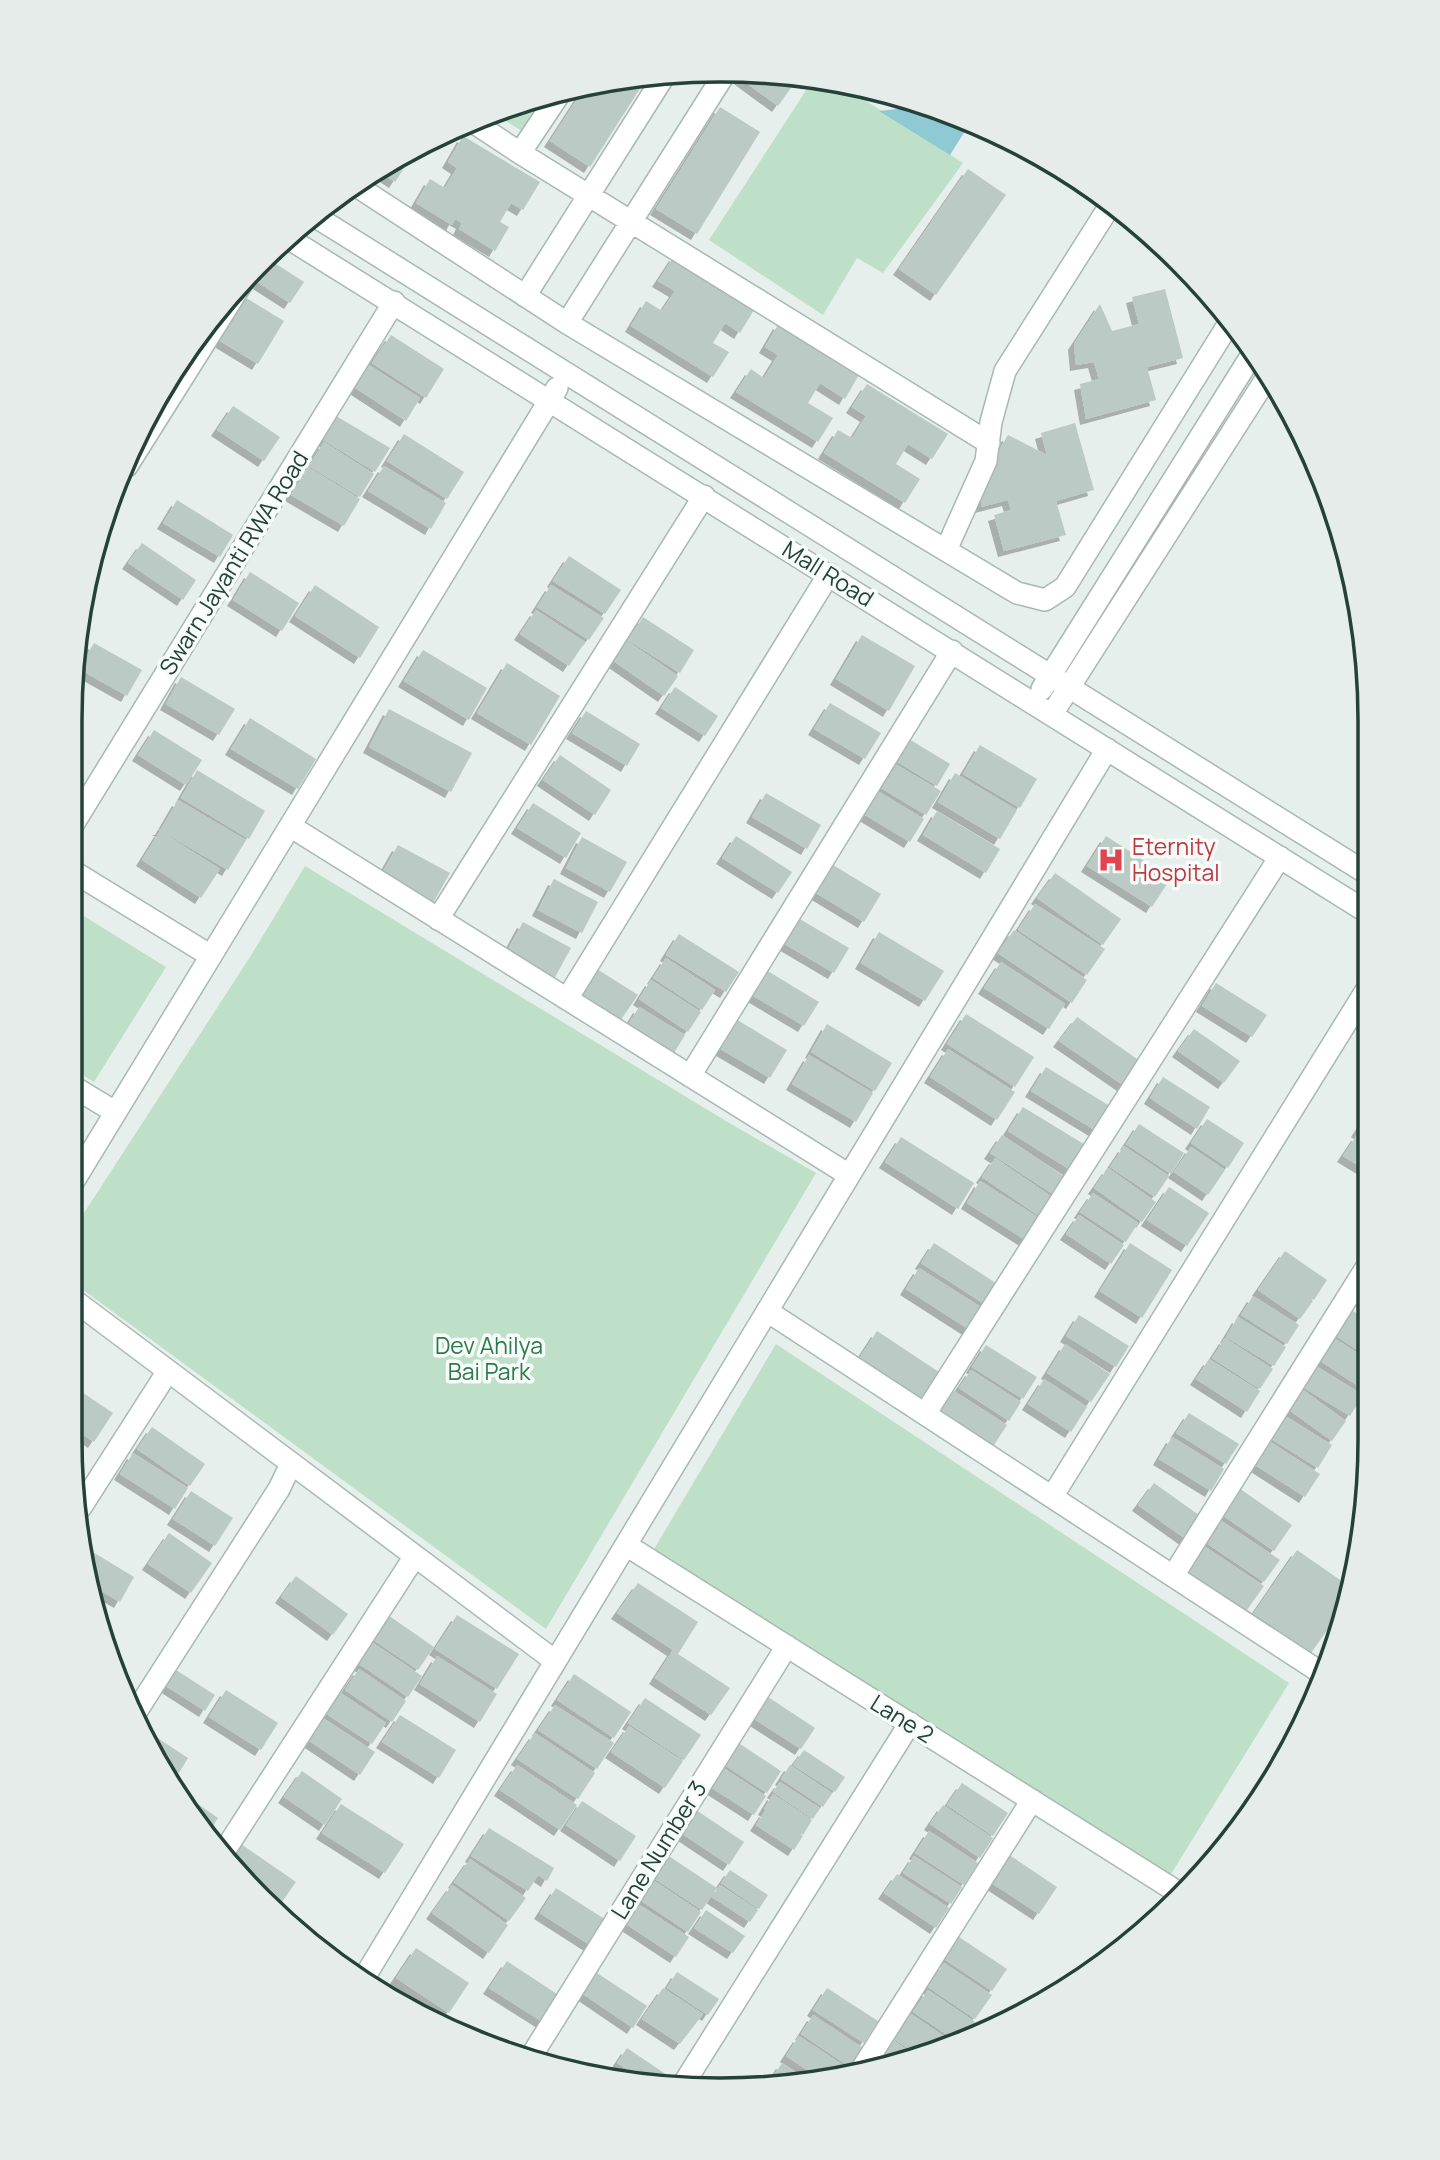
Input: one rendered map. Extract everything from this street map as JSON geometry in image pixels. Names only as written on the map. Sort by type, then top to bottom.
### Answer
[{"type":"street","points":[[567,323],[719,82]]},
{"type":"street","points":[[525,296],[658,86]]},
{"type":"street","points":[[520,153],[552,105]]},
{"type":"street","points":[[483,128],[989,443]]},
{"type":"street","points":[[364,192],[567,323],[1017,593],[1045,600],[1065,587],[1225,330]]},
{"type":"street","points":[[946,550],[986,461],[991,422],[1005,371],[1106,212]]},
{"type":"street","name":"Mall Road","points":[[323,221],[1358,868]]},
{"type":"street","name":"Mall Road","points":[[297,244],[1358,906]]},
{"type":"street","name":"Swarn Jayanti RWA Road","points":[[82,810],[394,302]]},
{"type":"street","points":[[1034,703],[1247,362]]},
{"type":"street","points":[[82,1168],[566,374]]},
{"type":"street","points":[[1052,714],[1262,385]]},
{"type":"street","points":[[1134,477],[1164,495]]},
{"type":"street","points":[[438,919],[704,496]]},
{"type":"street","points":[[566,999],[829,575]]},
{"type":"street","points":[[690,1076],[952,651]]},
{"type":"street","points":[[367,1971],[1107,749]]},
{"type":"street","points":[[290,826],[849,1175]]},
{"type":"street","points":[[925,1414],[1280,857]]},
{"type":"street","points":[[82,877],[211,956]]},
{"type":"street","points":[[1052,1497],[1358,1004]]},
{"type":"street","points":[[82,1092],[116,1112]]},
{"type":"street","points":[[1173,1576],[1358,1281]]},
{"type":"street","points":[[82,1306],[555,1661]]},
{"type":"street","points":[[767,1311],[1315,1669]]},
{"type":"street","points":[[86,1500],[168,1371]]},
{"type":"street","points":[[140,1705],[279,1489],[291,1464]]},
{"type":"street","name":"Lane 2","points":[[626,1545],[1173,1889]]},
{"type":"street","points":[[228,1845],[415,1556]]},
{"type":"street","name":"Lane Number 3","points":[[535,2050],[787,1646]]},
{"type":"street","points":[[688,2076],[910,1723]]},
{"type":"street","points":[[868,2060],[1032,1800]]},
{"type":"green space","points":[[807,89],[863,99],[963,163],[883,273],[857,258],[823,315],[709,240]]},
{"type":"green space","points":[[541,108],[525,133],[505,120]]},
{"type":"green space","name":"Dev Ahilya Bai Park","points":[[305,866],[816,1173],[546,1629],[82,1289],[82,1216],[250,957]]},
{"type":"green space","points":[[82,915],[166,967],[94,1082],[82,1075]]},
{"type":"green space","points":[[776,1344],[1289,1683],[1168,1879],[654,1549]]},
{"type":"water","points":[[897,109],[925,116],[965,131],[950,155],[879,111]]},
{"type":"building","points":[[747,83],[792,87],[778,106]]},
{"type":"building","points":[[641,88],[590,167],[550,141],[577,99]]},
{"type":"building","points":[[720,107],[760,132],[697,234],[656,209]]},
{"type":"building","points":[[464,136],[540,182],[523,210],[511,203],[500,222],[509,227],[495,251],[459,229],[462,223],[455,219],[452,225],[416,203],[430,179],[445,188],[457,168],[448,162]]},
{"type":"building","points":[[406,165],[395,182],[387,177]]},
{"type":"building","points":[[968,169],[1006,195],[936,295],[899,269]]},
{"type":"building","points":[[675,255],[757,305],[740,333],[725,323],[713,343],[729,352],[713,377],[631,326],[646,301],[662,311],[675,291],[658,281]]},
{"type":"building","points":[[275,263],[304,282],[290,303],[257,282]]},
{"type":"building","points":[[1165,289],[1183,358],[1147,367],[1156,400],[1086,419],[1080,384],[1099,379],[1094,362],[1076,365],[1074,344],[1100,304],[1112,331],[1139,324],[1132,297]]},
{"type":"building","points":[[244,297],[284,321],[258,364],[212,336]]},
{"type":"building","points":[[779,323],[860,373],[845,399],[820,383],[808,403],[833,418],[818,442],[736,392],[751,369],[764,378],[778,355],[765,347]]},
{"type":"building","points":[[391,335],[444,369],[426,398],[372,363]]},
{"type":"building","points":[[369,365],[420,398],[406,421],[354,387]]},
{"type":"building","points":[[867,384],[948,434],[932,459],[908,444],[896,464],[920,479],[905,503],[824,453],[838,430],[852,438],[866,416],[852,407]]},
{"type":"building","points":[[233,406],[280,437],[264,461],[217,430]]},
{"type":"building","points":[[336,416],[390,448],[375,472],[322,439]]},
{"type":"building","points":[[1075,423],[1094,490],[1056,501],[1066,535],[1004,551],[994,515],[1011,510],[1008,500],[981,507],[983,477],[1008,435],[1047,455],[1041,433]]},
{"type":"building","points":[[404,434],[464,472],[447,499],[387,461]]},
{"type":"building","points":[[324,442],[374,474],[360,497],[309,466]]},
{"type":"building","points":[[384,466],[446,503],[431,529],[368,491]]},
{"type":"building","points":[[308,467],[360,499],[344,526],[291,495]]},
{"type":"building","points":[[177,500],[233,535],[220,557],[163,523]]},
{"type":"building","points":[[142,543],[196,580],[183,600],[128,563]]},
{"type":"building","points":[[569,556],[621,590],[605,614],[553,581]]},
{"type":"building","points":[[250,572],[299,603],[282,631],[233,600]]},
{"type":"building","points":[[315,585],[379,627],[360,658],[295,616]]},
{"type":"building","points":[[551,585],[604,618],[589,640],[537,607]]},
{"type":"building","points":[[536,610],[585,642],[569,666],[520,634]]},
{"type":"building","points":[[643,617],[694,650],[680,673],[628,640]]},
{"type":"building","points":[[862,635],[915,666],[889,711],[836,679]]},
{"type":"building","points":[[626,640],[678,676],[664,696],[612,660]]},
{"type":"building","points":[[94,643],[142,670],[127,696],[85,672],[86,657]]},
{"type":"building","points":[[423,650],[487,688],[469,720],[404,681]]},
{"type":"building","points":[[507,663],[560,696],[531,745],[477,713]]},
{"type":"building","points":[[181,677],[235,709],[219,735],[166,704]]},
{"type":"building","points":[[675,687],[718,716],[705,736],[661,708]]},
{"type":"building","points":[[830,703],[881,733],[865,759],[814,729]]},
{"type":"building","points":[[389,709],[472,753],[451,792],[369,747]]},
{"type":"building","points":[[586,711],[640,744],[627,766],[572,733]]},
{"type":"building","points":[[250,718],[316,759],[298,789],[231,749]]},
{"type":"building","points":[[154,730],[202,760],[186,785],[138,755]]},
{"type":"building","points":[[904,736],[950,764],[937,786],[891,758]]},
{"type":"building","points":[[980,745],[1037,779],[1020,808],[963,774]]},
{"type":"building","points":[[560,755],[611,790],[595,815],[543,780]]},
{"type":"building","points":[[890,761],[941,791],[926,815],[876,785]]},
{"type":"building","points":[[197,770],[265,811],[249,839],[181,798]]},
{"type":"building","points":[[955,773],[1017,810],[1000,839],[938,802]]},
{"type":"building","points":[[876,790],[924,819],[910,842],[862,813]]},
{"type":"building","points":[[766,793],[821,825],[807,849],[752,817]]},
{"type":"building","points":[[178,800],[246,840],[228,870],[158,829],[161,829]]},
{"type":"building","points":[[533,803],[581,833],[566,858],[517,828]]},
{"type":"building","points":[[937,811],[1000,849],[986,873],[923,835]]},
{"type":"building","points":[[160,831],[220,869],[201,898],[142,860]]},
{"type":"building","points":[[736,836],[792,872],[778,893],[722,858]]},
{"type":"building","points":[[1106,836],[1171,878],[1152,907],[1087,866]]},
{"type":"building","points":[[582,837],[627,862],[610,892],[566,868]]},
{"type":"building","points":[[398,845],[450,873],[433,903],[381,875]]},
{"type":"building","points":[[833,865],[881,894],[864,922],[816,893]]},
{"type":"building","points":[[1055,873],[1121,919],[1103,945],[1037,898]]},
{"type":"building","points":[[554,879],[598,902],[582,933],[538,910]]},
{"type":"building","points":[[1035,904],[1105,949],[1087,975],[1018,930]]},
{"type":"building","points":[[798,918],[849,948],[834,973],[783,943]]},
{"type":"building","points":[[523,922],[571,948],[554,979],[506,953]]},
{"type":"building","points":[[1014,930],[1087,980],[1072,1003],[998,953]]},
{"type":"building","points":[[879,932],[944,971],[925,1001],[861,963]]},
{"type":"building","points":[[679,934],[739,972],[726,992],[666,955]]},
{"type":"building","points":[[666,958],[715,990],[702,1010],[653,978]]},
{"type":"building","points":[[1001,962],[1065,1004],[1049,1029],[984,988]]},
{"type":"building","points":[[597,969],[638,995],[620,1021],[580,995]]},
{"type":"building","points":[[766,970],[819,1002],[804,1026],[752,995]]},
{"type":"building","points":[[651,980],[701,1012],[688,1032],[639,999]]},
{"type":"building","points":[[1216,983],[1267,1015],[1252,1037],[1202,1006]]},
{"type":"building","points":[[639,1007],[685,1035],[674,1053],[628,1025]]},
{"type":"building","points":[[966,1014],[1034,1057],[1015,1087],[947,1044]]},
{"type":"building","points":[[1077,1017],[1140,1061],[1123,1085],[1059,1041]]},
{"type":"building","points":[[734,1018],[787,1050],[770,1078],[717,1047]]},
{"type":"building","points":[[827,1024],[892,1063],[875,1091],[811,1052]]},
{"type":"building","points":[[1194,1029],[1240,1061],[1224,1083],[1178,1051]]},
{"type":"building","points":[[948,1049],[1015,1092],[997,1120],[930,1077]]},
{"type":"building","points":[[809,1055],[873,1093],[856,1122],[792,1084]]},
{"type":"building","points":[[1046,1067],[1113,1108],[1098,1132],[1031,1091]]},
{"type":"building","points":[[1163,1077],[1210,1107],[1197,1129],[1150,1098]]},
{"type":"building","points":[[1023,1107],[1092,1149],[1077,1174],[1008,1131]]},
{"type":"building","points":[[1207,1119],[1244,1143],[1228,1168],[1191,1143]]},
{"type":"building","points":[[1139,1124],[1184,1153],[1171,1174],[1126,1144]]},
{"type":"building","points":[[1002,1135],[1071,1181],[1059,1198],[990,1153]]},
{"type":"building","points":[[1357,1135],[1358,1136],[1358,1165],[1343,1156]]},
{"type":"building","points":[[901,1137],[974,1183],[958,1209],[885,1162]]},
{"type":"building","points":[[1124,1146],[1169,1176],[1155,1197],[1110,1167]]},
{"type":"building","points":[[1191,1147],[1225,1170],[1208,1195],[1174,1172]]},
{"type":"building","points":[[995,1158],[1058,1201],[1045,1220],[982,1177]]},
{"type":"building","points":[[1108,1168],[1156,1202],[1142,1222],[1094,1188]]},
{"type":"building","points":[[980,1181],[1044,1221],[1030,1243],[967,1203]]},
{"type":"building","points":[[1169,1187],[1209,1213],[1187,1246],[1147,1220]]},
{"type":"building","points":[[1093,1193],[1138,1223],[1126,1242],[1080,1212]]},
{"type":"building","points":[[1079,1215],[1124,1245],[1111,1264],[1066,1234]]},
{"type":"building","points":[[934,1243],[1002,1287],[989,1307],[921,1263]]},
{"type":"building","points":[[1130,1243],[1172,1270],[1142,1318],[1100,1291]]},
{"type":"building","points":[[1285,1251],[1327,1280],[1314,1300],[1295,1287],[1313,1301],[1300,1319],[1258,1290]]},
{"type":"building","points":[[919,1268],[987,1311],[973,1332],[906,1289]]},
{"type":"building","points":[[1253,1296],[1299,1325],[1287,1344],[1241,1315]]},
{"type":"building","points":[[1347,1307],[1358,1314],[1358,1350],[1330,1332]]},
{"type":"building","points":[[1079,1315],[1129,1346],[1116,1367],[1066,1336]]},
{"type":"building","points":[[1238,1317],[1286,1347],[1274,1366],[1226,1337]]},
{"type":"building","points":[[877,1331],[945,1376],[928,1403],[859,1359]]},
{"type":"building","points":[[1328,1334],[1358,1353],[1358,1386],[1313,1356]]},
{"type":"building","points":[[1225,1338],[1273,1369],[1260,1389],[1212,1358]]},
{"type":"building","points":[[1065,1344],[1110,1374],[1091,1402],[1047,1373]]},
{"type":"building","points":[[986,1345],[1037,1377],[1023,1399],[972,1367]]},
{"type":"building","points":[[1209,1359],[1260,1391],[1247,1412],[1196,1379]]},
{"type":"building","points":[[1311,1363],[1358,1392],[1358,1403],[1350,1416],[1298,1384]]},
{"type":"building","points":[[971,1370],[1021,1402],[1009,1421],[959,1388]]},
{"type":"building","points":[[1044,1379],[1087,1407],[1071,1432],[1028,1404]]},
{"type":"building","points":[[1299,1387],[1346,1421],[1332,1441],[1285,1407]]},
{"type":"building","points":[[954,1391],[1007,1425],[992,1448],[939,1413]]},
{"type":"building","points":[[82,1392],[113,1413],[94,1442],[82,1434]]},
{"type":"building","points":[[1189,1413],[1239,1444],[1226,1464],[1176,1433]]},
{"type":"building","points":[[1282,1414],[1332,1445],[1318,1468],[1268,1437]]},
{"type":"building","points":[[152,1427],[205,1464],[190,1486],[137,1449]]},
{"type":"building","points":[[1172,1437],[1224,1469],[1211,1491],[1159,1459]]},
{"type":"building","points":[[1264,1438],[1320,1474],[1305,1497],[1249,1461]]},
{"type":"building","points":[[133,1453],[188,1488],[175,1509],[120,1474]]},
{"type":"building","points":[[1154,1483],[1203,1518],[1187,1540],[1138,1505]]},
{"type":"building","points":[[1236,1486],[1292,1525],[1274,1551],[1218,1512]]},
{"type":"building","points":[[191,1491],[233,1518],[215,1546],[173,1519]]},
{"type":"building","points":[[1217,1518],[1280,1560],[1264,1582],[1202,1540]]},
{"type":"building","points":[[169,1533],[212,1563],[191,1593],[148,1564]]},
{"type":"building","points":[[1198,1542],[1264,1586],[1244,1614],[1178,1571]]},
{"type":"building","points":[[1297,1550],[1341,1581],[1329,1627],[1309,1656],[1252,1616]]},
{"type":"building","points":[[93,1552],[134,1577],[120,1602],[101,1591]]},
{"type":"building","points":[[296,1576],[348,1614],[333,1635],[281,1597]]},
{"type":"building","points":[[638,1583],[698,1622],[678,1654],[730,1688],[711,1715],[655,1678],[673,1650],[617,1613]]},
{"type":"building","points":[[385,1613],[434,1647],[418,1670],[369,1637]]},
{"type":"building","points":[[457,1615],[519,1654],[497,1689],[435,1649]]},
{"type":"building","points":[[373,1643],[422,1676],[408,1697],[359,1664]]},
{"type":"building","points":[[437,1656],[497,1694],[480,1722],[420,1684]]},
{"type":"building","points":[[359,1669],[406,1701],[392,1722],[345,1690]]},
{"type":"building","points":[[176,1670],[215,1695],[205,1711],[166,1686]]},
{"type":"building","points":[[574,1674],[631,1712],[614,1738],[557,1700]]},
{"type":"building","points":[[226,1690],[278,1723],[261,1750],[209,1717]]},
{"type":"building","points":[[336,1690],[386,1723],[372,1744],[322,1711]]},
{"type":"building","points":[[762,1693],[815,1728],[801,1749],[748,1715]]},
{"type":"building","points":[[645,1698],[701,1735],[684,1760],[628,1723]]},
{"type":"building","points":[[555,1705],[614,1743],[597,1769],[538,1730]]},
{"type":"building","points":[[400,1715],[456,1750],[439,1778],[382,1742]]},
{"type":"building","points":[[320,1716],[375,1752],[360,1775],[305,1738]]},
{"type":"building","points":[[629,1726],[683,1761],[665,1788],[611,1752]]},
{"type":"building","points":[[535,1733],[595,1773],[578,1799],[517,1759]]},
{"type":"building","points":[[156,1737],[188,1758],[179,1773],[175,1771]]},
{"type":"building","points":[[734,1740],[781,1771],[767,1793],[720,1762]]},
{"type":"building","points":[[804,1750],[845,1777],[835,1792],[793,1765]]},
{"type":"building","points":[[517,1765],[577,1805],[560,1830],[500,1790]]},
{"type":"building","points":[[790,1765],[832,1793],[823,1807],[781,1779]]},
{"type":"building","points":[[722,1767],[766,1796],[754,1815],[709,1786]]},
{"type":"building","points":[[302,1771],[342,1799],[325,1825],[284,1797]]},
{"type":"building","points":[[780,1782],[820,1808],[813,1819],[773,1792]]},
{"type":"building","points":[[962,1783],[1008,1813],[993,1836],[947,1805]]},
{"type":"building","points":[[773,1794],[812,1820],[803,1835],[764,1809]]},
{"type":"building","points":[[582,1801],[636,1836],[620,1861],[566,1825]]},
{"type":"building","points":[[196,1803],[218,1818],[213,1826]]},
{"type":"building","points":[[341,1804],[404,1844],[385,1873],[322,1833]]},
{"type":"building","points":[[943,1805],[993,1838],[980,1858],[930,1824]]},
{"type":"building","points":[[693,1808],[744,1842],[729,1865],[678,1831]]},
{"type":"building","points":[[765,1811],[803,1836],[794,1850],[756,1825]]},
{"type":"building","points":[[489,1828],[554,1868],[547,1881],[538,1875],[528,1891],[471,1856]]},
{"type":"building","points":[[929,1831],[978,1863],[964,1885],[915,1853]]},
{"type":"building","points":[[241,1844],[296,1882],[282,1902],[269,1891],[235,1853]]},
{"type":"building","points":[[1008,1854],[1057,1887],[1039,1914],[990,1882]]},
{"type":"building","points":[[667,1855],[717,1888],[702,1910],[652,1877]]},
{"type":"building","points":[[914,1856],[962,1887],[951,1904],[903,1873]]},
{"type":"building","points":[[470,1859],[526,1898],[509,1921],[454,1882]]},
{"type":"building","points":[[730,1870],[768,1895],[759,1909],[721,1883]]},
{"type":"building","points":[[897,1874],[949,1908],[936,1928],[884,1893]]},
{"type":"building","points":[[653,1880],[701,1912],[688,1932],[640,1900]]},
{"type":"building","points":[[452,1885],[508,1925],[489,1953],[432,1913]]},
{"type":"building","points":[[720,1885],[758,1910],[750,1922],[712,1897]]},
{"type":"building","points":[[556,1888],[606,1920],[590,1945],[540,1913]]},
{"type":"building","points":[[638,1904],[689,1937],[676,1957],[626,1924]]},
{"type":"building","points":[[706,1910],[745,1936],[733,1953],[694,1928]]},
{"type":"building","points":[[959,1937],[1007,1969],[992,1991],[944,1959]]},
{"type":"building","points":[[416,1948],[469,1983],[449,2013],[396,1978]]},
{"type":"building","points":[[507,1961],[563,1998],[546,2024],[489,1988]]},
{"type":"building","points":[[944,1963],[992,1995],[975,2019],[928,1987]]},
{"type":"building","points":[[677,1972],[719,1999],[708,2015],[667,1988]]},
{"type":"building","points":[[597,1973],[647,2006],[633,2028],[583,1994]]},
{"type":"building","points":[[663,1988],[703,2014],[680,2044],[642,2019]]},
{"type":"building","points":[[827,1988],[878,2021],[864,2043],[813,2010]]},
{"type":"building","points":[[928,1990],[975,2022],[948,2035],[913,2012]]},
{"type":"building","points":[[911,2014],[944,2037],[909,2049],[894,2039]]},
{"type":"building","points":[[813,2015],[863,2048],[853,2063],[846,2064],[801,2034]]},
{"type":"building","points":[[799,2036],[843,2065],[809,2071],[786,2056]]},
{"type":"building","points":[[890,2038],[907,2049],[885,2056],[877,2058]]},
{"type":"building","points":[[627,2048],[667,2075],[629,2071],[617,2063]]},
{"type":"building","points":[[782,2063],[796,2073],[774,2075]]},
{"type":"place","name":"Eternity Hospital","points":[[1111,860]]}]
